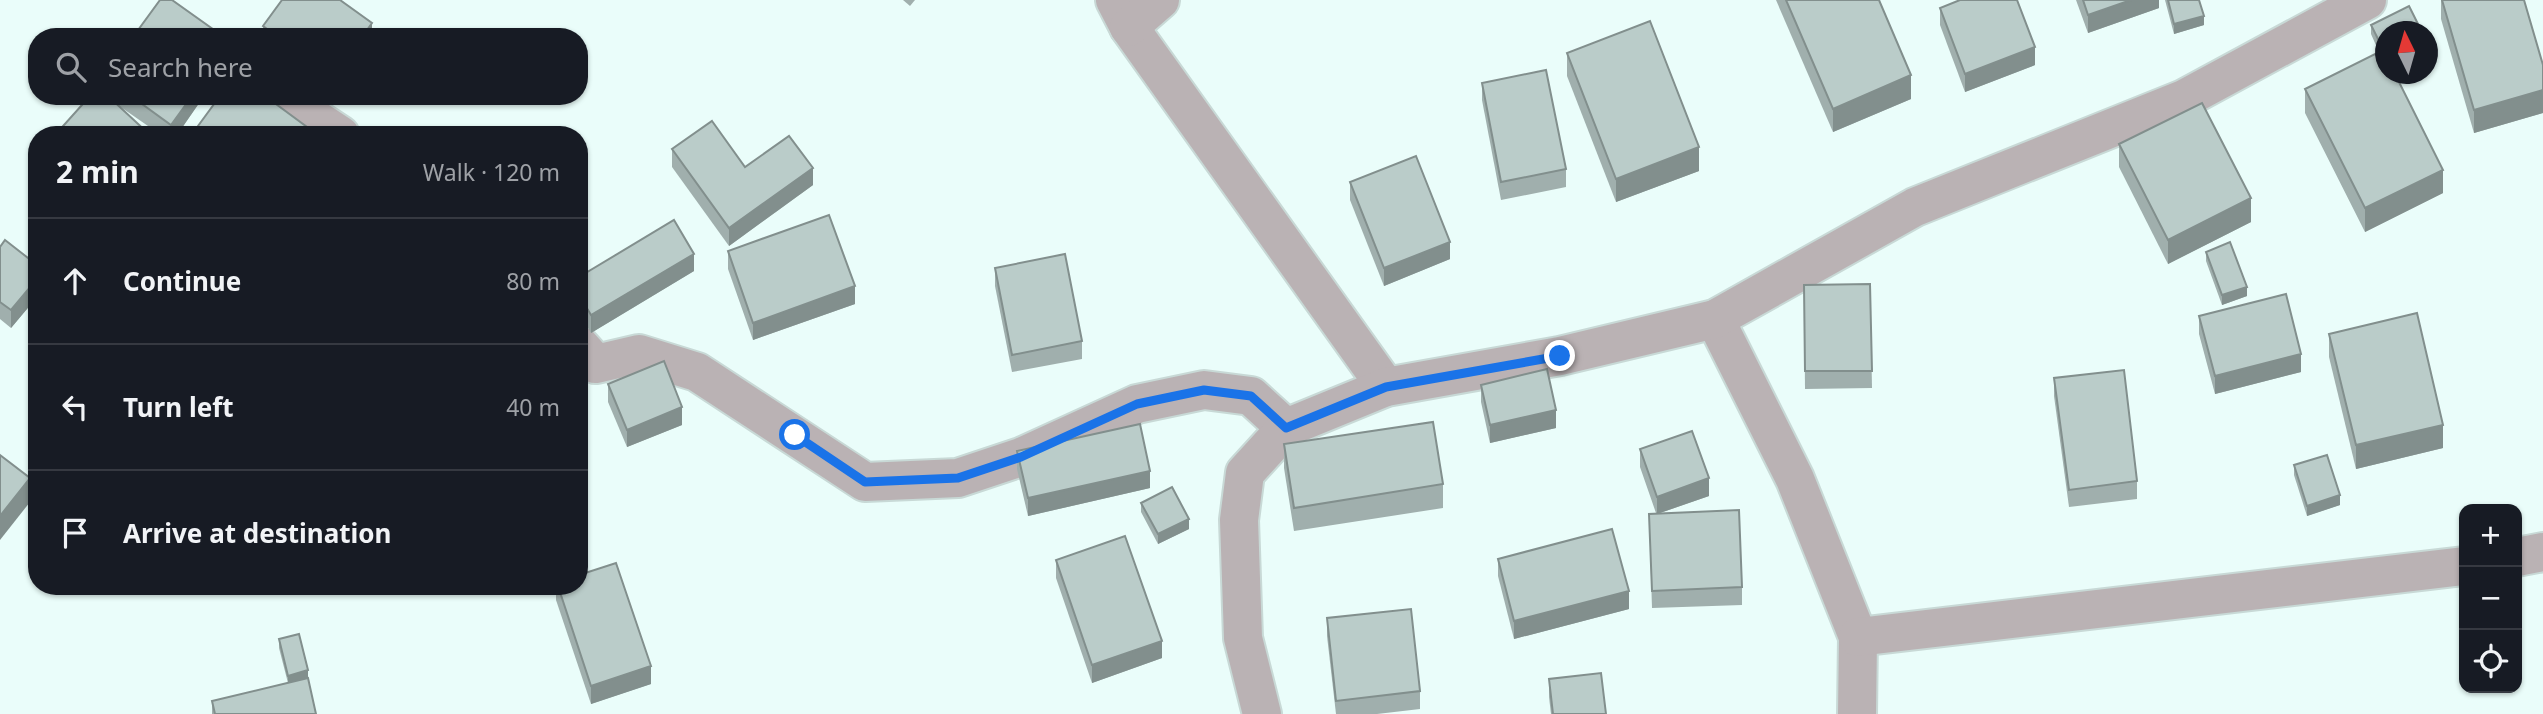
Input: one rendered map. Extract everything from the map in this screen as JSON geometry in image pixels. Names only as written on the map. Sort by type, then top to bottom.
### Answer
[{"type":"street","points":[[1160,0],[1122,14],[1386,387]]},
{"type":"street","points":[[1262,714],[1243,638],[1239,520],[1245,473],[1286,428],[1386,387],[1560,356],[1715,319],[1915,207],[2184,99],[2367,0]]},
{"type":"street","points":[[295,105],[327,126]]},
{"type":"street","points":[[1715,319],[1795,479],[1858,637],[1857,714]]},
{"type":"street","points":[[588,355],[596,364],[639,354],[697,372],[865,482],[958,478],[1021,457],[1137,404],[1204,390],[1251,396],[1286,428]]},
{"type":"street","points":[[2522,556],[2543,552]]},
{"type":"street","points":[[1858,637],[2459,567]]},
{"type":"building","points":[[160,0],[172,0],[211,28],[140,28]]},
{"type":"building","points":[[282,0],[340,0],[372,23],[368,28],[263,26]]},
{"type":"building","points":[[1786,0],[1879,0],[1911,75],[1833,109]]},
{"type":"building","points":[[1960,0],[2017,0],[2035,47],[1965,74],[1940,8]]},
{"type":"building","points":[[2083,0],[2131,0],[2088,15]]},
{"type":"building","points":[[2168,0],[2199,0],[2204,16],[2174,24]]},
{"type":"building","points":[[2442,0],[2524,0],[2543,65],[2543,90],[2474,110]]},
{"type":"building","points":[[2409,6],[2416,21],[2379,21]]},
{"type":"building","points":[[1650,21],[1699,147],[1616,179],[1567,53]]},
{"type":"building","points":[[2375,54],[2375,84],[2400,84],[2443,170],[2365,208],[2305,89]]},
{"type":"building","points":[[1546,70],[1566,169],[1501,182],[1482,83]]},
{"type":"building","points":[[2202,103],[2251,198],[2168,240],[2119,144]]},
{"type":"building","points":[[82,105],[118,105],[140,126],[63,126]]},
{"type":"building","points":[[143,105],[185,105],[171,125]]},
{"type":"building","points":[[213,105],[277,105],[306,126],[198,126]]},
{"type":"building","points":[[712,121],[745,167],[789,136],[813,168],[729,228],[672,149]]},
{"type":"building","points":[[1416,156],[1450,242],[1384,268],[1350,182]]},
{"type":"building","points":[[829,215],[855,286],[753,323],[728,251]]},
{"type":"building","points":[[674,220],[694,254],[591,315],[588,310],[588,272]]},
{"type":"building","points":[[5,240],[28,258],[28,290],[11,310],[0,302],[0,247]]},
{"type":"building","points":[[2230,242],[2247,287],[2222,295],[2206,252]]},
{"type":"building","points":[[1065,254],[1082,341],[1012,355],[995,268]]},
{"type":"building","points":[[1870,284],[1872,371],[1805,371],[1804,285]]},
{"type":"building","points":[[2286,294],[2301,354],[2215,376],[2199,316]]},
{"type":"building","points":[[2417,313],[2443,425],[2356,445],[2329,334]]},
{"type":"building","points":[[664,361],[682,407],[627,430],[608,384]]},
{"type":"building","points":[[1547,369],[1556,410],[1490,425],[1481,385]]},
{"type":"building","points":[[2124,370],[2137,481],[2069,490],[2054,378]]},
{"type":"building","points":[[1433,422],[1443,484],[1294,508],[1284,444]]},
{"type":"building","points":[[1140,424],[1150,471],[1028,498],[1017,451]]},
{"type":"building","points":[[1692,431],[1709,478],[1657,497],[1640,449]]},
{"type":"building","points":[[0,455],[28,476],[28,481],[0,516]]},
{"type":"building","points":[[2327,455],[2340,495],[2307,506],[2294,465]]},
{"type":"building","points":[[1172,487],[1189,519],[1158,534],[1141,503]]},
{"type":"building","points":[[1739,510],[1742,587],[1652,591],[1649,514]]},
{"type":"building","points":[[1612,529],[1629,591],[1514,621],[1498,559]]},
{"type":"building","points":[[1125,536],[1162,641],[1092,665],[1056,560]]},
{"type":"building","points":[[616,563],[651,666],[591,686],[561,595],[588,595],[588,572]]},
{"type":"building","points":[[1411,609],[1420,691],[1336,701],[1327,618]]},
{"type":"building","points":[[299,634],[308,670],[288,676],[279,639]]},
{"type":"building","points":[[1601,673],[1606,714],[1553,714],[1549,679]]},
{"type":"building","points":[[308,678],[316,714],[215,714],[212,701]]},
{"type":"route","points":[[795,435],[865,482],[958,478],[1021,457],[1137,404],[1204,390],[1251,396],[1286,428],[1386,387],[1560,356]]}]
